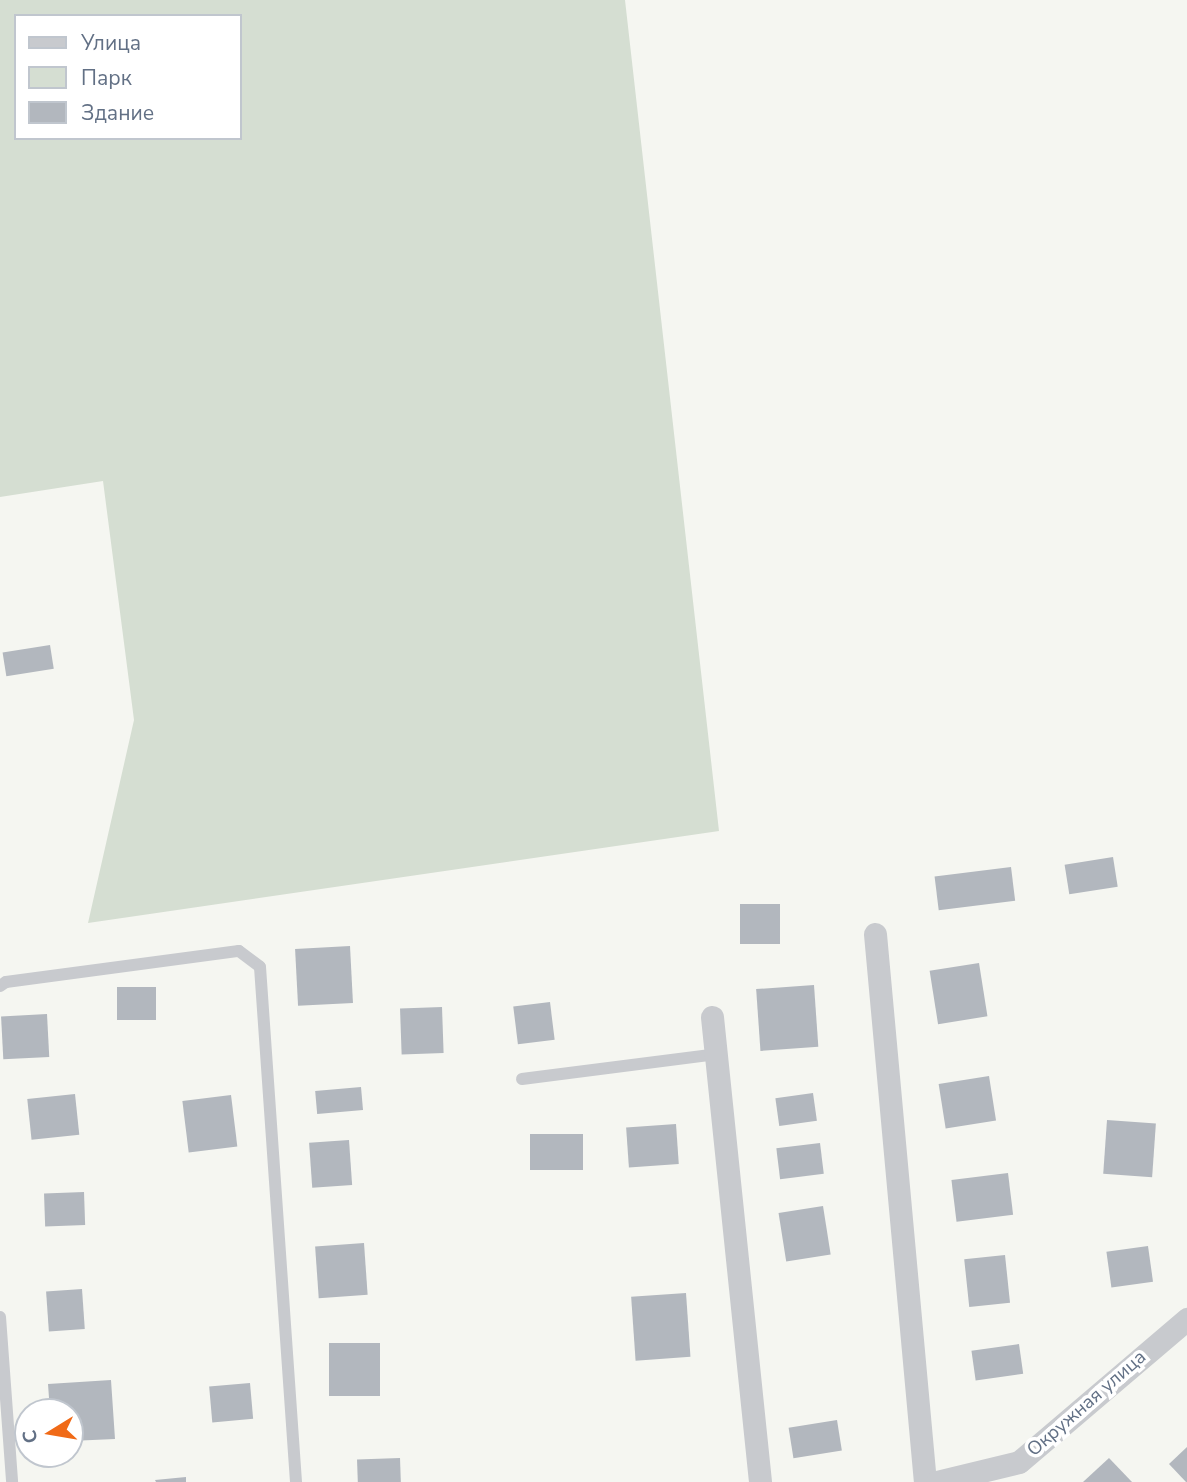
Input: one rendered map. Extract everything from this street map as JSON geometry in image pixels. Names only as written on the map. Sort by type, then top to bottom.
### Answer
[{"type":"street","points":[[875,934],[925,1482]]},
{"type":"street","points":[[712,1017],[760,1482]]},
{"type":"street","name":"Окружная улица","points":[[937,1482],[1019,1462],[1187,1319]]},
{"type":"lane","points":[[0,986],[6,982],[239,951],[260,967],[296,1482]]},
{"type":"lane","points":[[522,1079],[716,1054]]},
{"type":"lane","points":[[0,1317],[12,1482]]},
{"type":"green space","points":[[0,0],[625,0],[719,831],[88,923],[134,720],[103,481],[0,497]]},
{"type":"building","points":[[50,645],[54,669],[6,676],[3,653]]},
{"type":"building","points":[[1113,857],[1118,887],[1069,894],[1065,865]]},
{"type":"building","points":[[1011,867],[1015,901],[939,910],[935,876]]},
{"type":"building","points":[[740,904],[780,904],[780,944],[740,944]]},
{"type":"building","points":[[350,946],[353,1003],[298,1006],[295,949]]},
{"type":"building","points":[[979,963],[987,1016],[938,1024],[930,971]]},
{"type":"building","points":[[814,985],[818,1047],[760,1051],[756,989]]},
{"type":"building","points":[[117,987],[156,987],[156,1020],[117,1020]]},
{"type":"building","points":[[550,1002],[555,1040],[518,1044],[513,1007]]},
{"type":"building","points":[[442,1007],[444,1053],[402,1054],[400,1008]]},
{"type":"building","points":[[47,1014],[49,1057],[3,1059],[1,1016]]},
{"type":"building","points":[[989,1076],[996,1120],[946,1128],[939,1084]]},
{"type":"building","points":[[361,1087],[363,1110],[317,1114],[315,1091]]},
{"type":"building","points":[[813,1093],[817,1121],[779,1126],[775,1098]]},
{"type":"building","points":[[75,1094],[79,1135],[32,1140],[27,1099]]},
{"type":"building","points":[[231,1095],[237,1147],[189,1153],[182,1101]]},
{"type":"building","points":[[1107,1120],[1156,1123],[1152,1177],[1103,1174]]},
{"type":"building","points":[[676,1124],[679,1164],[629,1167],[626,1127]]},
{"type":"building","points":[[530,1134],[583,1134],[583,1170],[530,1170]]},
{"type":"building","points":[[349,1140],[352,1185],[312,1188],[309,1143]]},
{"type":"building","points":[[820,1143],[824,1174],[780,1179],[776,1148]]},
{"type":"building","points":[[1008,1173],[1013,1215],[957,1222],[951,1180]]},
{"type":"building","points":[[84,1192],[85,1225],[45,1226],[44,1193]]},
{"type":"building","points":[[823,1206],[831,1254],[786,1261],[779,1213]]},
{"type":"building","points":[[364,1243],[368,1295],[319,1298],[315,1246]]},
{"type":"building","points":[[1148,1246],[1153,1282],[1111,1287],[1106,1252]]},
{"type":"building","points":[[1005,1255],[1010,1303],[969,1307],[964,1259]]},
{"type":"building","points":[[82,1289],[85,1329],[49,1331],[46,1292]]},
{"type":"building","points":[[686,1293],[690,1357],[636,1361],[631,1297]]},
{"type":"building","points":[[329,1343],[380,1343],[380,1396],[329,1396]]},
{"type":"building","points":[[1019,1344],[1023,1374],[976,1380],[971,1351]]},
{"type":"building","points":[[111,1380],[115,1439],[84,1440],[84,1398],[49,1398],[48,1384]]},
{"type":"building","points":[[250,1383],[253,1419],[212,1422],[209,1387]]},
{"type":"building","points":[[837,1420],[842,1451],[793,1458],[789,1428]]},
{"type":"building","points":[[1187,1447],[1187,1482],[1186,1482],[1169,1464]]},
{"type":"building","points":[[400,1458],[401,1482],[358,1482],[357,1460]]},
{"type":"building","points":[[1109,1458],[1132,1482],[1083,1482]]},
{"type":"building","points":[[186,1477],[186,1482],[155,1480]]}]
